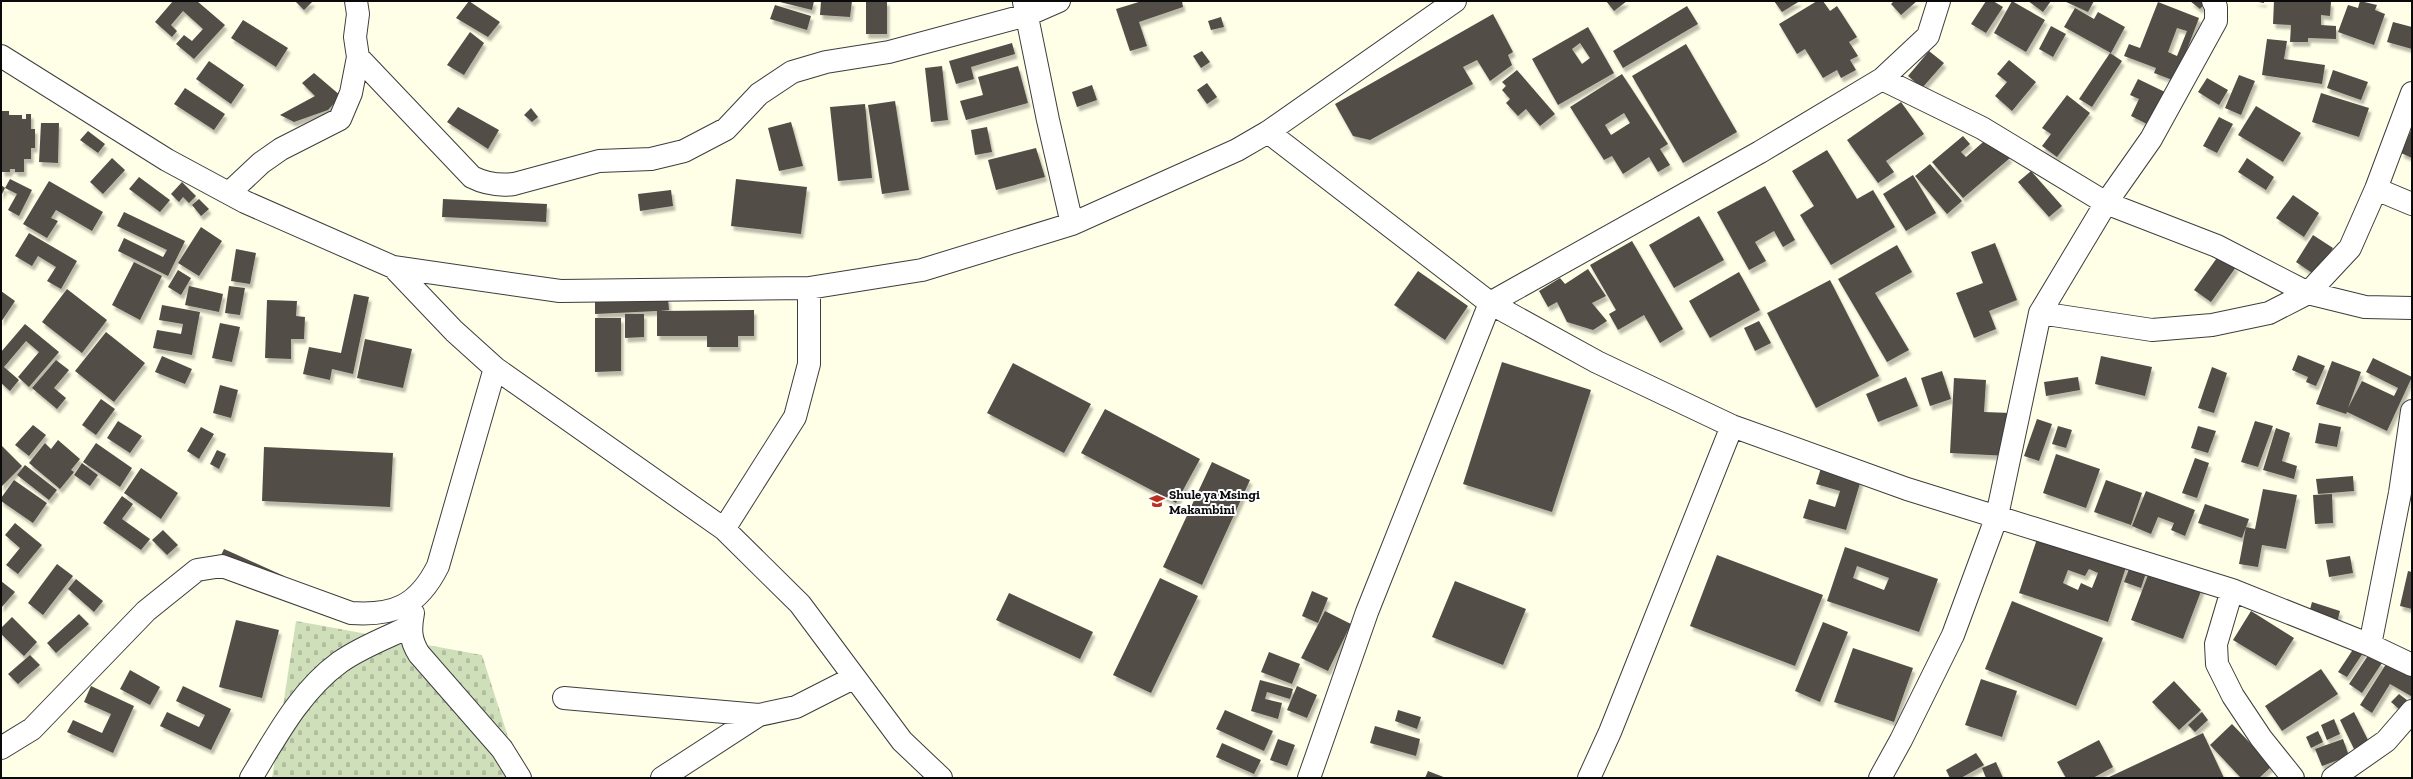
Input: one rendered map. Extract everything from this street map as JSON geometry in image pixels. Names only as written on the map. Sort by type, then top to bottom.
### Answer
[{"type":"street","points":[[229,193],[261,163],[280,149],[340,118],[346,108],[351,93],[358,57],[354,36],[358,14],[356,1]]},
{"type":"street","points":[[358,57],[472,177],[486,183],[500,186],[514,184],[599,161],[651,159],[684,151],[726,129],[759,94],[792,72],[826,62],[889,52],[1025,8],[1059,1]]},
{"type":"street","points":[[1,56],[168,160],[229,193],[393,267],[560,291],[809,288],[922,270],[1072,224],[1237,150],[1268,132],[1455,1]]},
{"type":"street","points":[[1309,778],[1367,612],[1490,303],[1760,152],[1882,79],[1928,36],[1939,1]]},
{"type":"street","points":[[1880,778],[1902,740],[1953,635],[1997,516],[2040,314],[2106,203],[2151,139],[2216,21],[2216,7],[2213,1]]},
{"type":"street","points":[[1025,8],[1048,120],[1072,224]]},
{"type":"street","points":[[1882,79],[1982,128],[2106,203],[2217,246],[2308,293],[2364,307],[2412,308]]},
{"type":"street","points":[[2040,314],[2152,330],[2212,325],[2269,314],[2308,293],[2350,248],[2376,189],[2412,93]]},
{"type":"street","points":[[1268,132],[1490,303],[1596,362],[1732,426],[1907,489],[2232,590],[2370,645],[2412,665]]},
{"type":"street","points":[[2376,189],[2412,204]]},
{"type":"street","points":[[393,267],[454,331],[495,368],[724,529],[800,604],[853,678],[902,741],[941,778]]},
{"type":"street","points":[[724,529],[795,417],[809,364],[809,288]]},
{"type":"street","points":[[1,748],[32,729],[146,611],[197,570],[222,566],[351,613],[372,614],[395,610],[416,598],[431,580],[438,566],[495,368]]},
{"type":"street","points":[[2370,645],[2400,492],[2412,411]]},
{"type":"street","points":[[1589,778],[1613,725],[1732,426]]},
{"type":"street","points":[[2232,590],[2216,644],[2217,664],[2233,696],[2261,738],[2293,778]]},
{"type":"street","points":[[416,598],[411,626],[412,644],[418,654],[502,749],[520,778]]},
{"type":"street","points":[[251,778],[293,710],[330,670],[349,656],[411,626]]},
{"type":"street","points":[[564,698],[759,715],[796,707],[853,678]]},
{"type":"street","points":[[2333,778],[2386,741],[2412,711]]},
{"type":"street","points":[[662,778],[759,715]]},
{"type":"green space","points":[[296,621],[482,655],[521,778],[272,778]]},
{"type":"building","points":[[173,1],[197,1],[225,25],[194,59],[176,44],[184,35],[192,41],[203,29],[183,11],[171,25],[177,31],[172,37],[155,22]]},
{"type":"building","points":[[295,1],[313,1],[304,10]]},
{"type":"building","points":[[469,1],[500,22],[488,37],[456,18]]},
{"type":"building","points":[[776,1],[814,1],[812,10]]},
{"type":"building","points":[[821,1],[852,1],[850,17],[820,15]]},
{"type":"building","points":[[866,1],[887,1],[887,34],[866,34]]},
{"type":"building","points":[[1142,1],[1182,1],[1183,7],[1139,22],[1147,46],[1130,51],[1116,9]]},
{"type":"building","points":[[1606,1],[1627,1],[1614,11]]},
{"type":"building","points":[[1774,1],[1800,1],[1782,12]]},
{"type":"building","points":[[1817,1],[1823,1],[1830,11],[1837,6],[1857,37],[1849,42],[1858,56],[1850,60],[1856,70],[1841,78],[1837,70],[1823,78],[1805,49],[1797,54],[1779,24]]},
{"type":"building","points":[[1894,1],[1917,1],[1901,15],[1891,4]]},
{"type":"building","points":[[1986,1],[1993,1],[2003,7],[1986,33],[1971,24]]},
{"type":"building","points":[[2012,1],[2045,20],[2026,52],[1994,33]]},
{"type":"building","points":[[2028,1],[2051,1],[2043,12]]},
{"type":"building","points":[[2064,1],[2094,1],[2088,12]]},
{"type":"building","points":[[2190,1],[2207,1],[2200,9]]},
{"type":"building","points":[[2253,1],[2264,1],[2264,3]]},
{"type":"building","points":[[2274,1],[2331,2],[2330,16],[2321,15],[2321,25],[2336,26],[2336,39],[2308,38],[2308,42],[2290,42],[2291,25],[2273,24]]},
{"type":"building","points":[[2360,1],[2377,5],[2375,10],[2385,14],[2374,45],[2338,32],[2348,5],[2358,8]]},
{"type":"building","points":[[2158,2],[2199,18],[2175,81],[2154,73],[2156,68],[2124,56],[2129,44],[2140,48]],"holes":[[[2177,28],[2187,31],[2177,56],[2168,52]]]},
{"type":"building","points":[[775,5],[811,16],[807,30],[770,19]]},
{"type":"building","points":[[1687,6],[1698,24],[1623,68],[1613,51]]},
{"type":"building","points":[[2075,8],[2094,19],[2098,12],[2125,27],[2111,53],[2064,27]]},
{"type":"building","points":[[1493,14],[1513,52],[1508,55],[1512,65],[1490,81],[1477,60],[1463,67],[1473,84],[1370,140],[1353,136],[1335,104]]},
{"type":"building","points":[[1221,17],[1224,27],[1211,30],[1208,21]]},
{"type":"building","points":[[243,20],[288,48],[276,67],[231,38]]},
{"type":"building","points":[[2393,22],[2412,27],[2412,49],[2387,42]]},
{"type":"building","points":[[2051,26],[2066,34],[2053,57],[2039,49]]},
{"type":"building","points":[[1588,27],[1614,73],[1558,105],[1532,59]],"holes":[[[1580,43],[1590,58],[1582,64],[1572,49]]]},
{"type":"building","points":[[470,32],[484,43],[464,75],[447,65]]},
{"type":"building","points":[[2267,39],[2287,41],[2284,59],[2325,65],[2322,84],[2262,75]]},
{"type":"building","points":[[1012,43],[1015,54],[971,67],[974,79],[956,84],[949,61]]},
{"type":"building","points":[[1686,44],[1737,132],[1683,163],[1632,76]]},
{"type":"building","points":[[1202,51],[1210,62],[1201,68],[1193,56]]},
{"type":"building","points":[[1929,51],[1944,63],[1922,88],[1908,76]]},
{"type":"building","points":[[2110,53],[2122,61],[2092,107],[2079,99]]},
{"type":"building","points":[[2009,60],[2036,82],[2012,111],[1995,96],[2007,82],[1997,74]]},
{"type":"building","points":[[209,61],[244,85],[231,104],[196,79]]},
{"type":"building","points":[[942,66],[948,120],[931,122],[925,68]]},
{"type":"building","points":[[1018,66],[1028,103],[966,120],[960,101],[983,95],[978,77]]},
{"type":"building","points":[[1517,70],[1555,114],[1540,126],[1526,109],[1518,116],[1506,103],[1510,99],[1502,90],[1506,86],[1502,82]]},
{"type":"building","points":[[2333,70],[2368,82],[2361,100],[2327,88]]},
{"type":"building","points":[[314,73],[341,96],[328,110],[294,122],[280,115],[315,96],[302,83]]},
{"type":"building","points":[[1622,74],[1668,144],[1660,149],[1670,165],[1658,172],[1649,157],[1623,174],[1612,156],[1604,160],[1570,107]],"holes":[[[1624,113],[1630,123],[1611,135],[1605,125]]]},
{"type":"building","points":[[2239,75],[2255,81],[2241,115],[2225,108]]},
{"type":"building","points":[[2207,78],[2228,90],[2219,105],[2198,92]]},
{"type":"building","points":[[2138,79],[2165,92],[2149,125],[2131,116],[2139,99],[2130,95]]},
{"type":"building","points":[[1207,83],[1217,97],[1207,104],[1197,90]]},
{"type":"building","points":[[1092,85],[1097,100],[1077,107],[1072,92]]},
{"type":"building","points":[[185,88],[225,114],[214,130],[174,104]]},
{"type":"building","points":[[2321,93],[2369,108],[2359,137],[2312,122]]},
{"type":"building","points":[[2067,95],[2090,113],[2057,157],[2042,146],[2051,134],[2042,128]]},
{"type":"building","points":[[895,101],[909,190],[882,194],[868,105]]},
{"type":"building","points":[[1901,102],[1924,134],[1886,161],[1894,172],[1878,183],[1847,140]]},
{"type":"building","points":[[865,104],[872,178],[838,181],[830,107]]},
{"type":"building","points":[[2256,106],[2301,133],[2283,162],[2238,135]]},
{"type":"building","points":[[458,107],[499,130],[488,149],[447,122]]},
{"type":"building","points":[[531,108],[538,117],[532,122],[524,115]]},
{"type":"building","points":[[1,111],[9,111],[9,115],[22,115],[22,119],[26,119],[26,114],[31,114],[31,129],[35,129],[35,148],[31,148],[31,159],[24,159],[24,172],[15,172],[15,169],[10,169],[10,172],[2,172]]},
{"type":"building","points":[[2219,117],[2233,124],[2217,153],[2203,146]]},
{"type":"building","points":[[791,122],[803,166],[779,171],[768,128]]},
{"type":"building","points":[[41,123],[59,123],[58,163],[39,162]]},
{"type":"building","points":[[987,127],[992,152],[975,155],[971,130]]},
{"type":"building","points":[[2412,128],[2412,158],[2401,153]]},
{"type":"building","points":[[88,131],[105,144],[98,153],[80,140]]},
{"type":"building","points":[[1963,136],[1970,144],[1961,152],[1966,157],[1990,136],[2010,158],[1963,198],[1932,162]]},
{"type":"building","points":[[1036,148],[1045,177],[996,190],[988,160]]},
{"type":"building","points":[[1827,150],[1857,199],[1873,190],[1895,227],[1831,265],[1800,215],[1814,206],[1792,171]]},
{"type":"building","points":[[112,158],[125,170],[103,194],[90,182]]},
{"type":"building","points":[[2247,158],[2274,177],[2266,190],[2238,172]]},
{"type":"building","points":[[1930,164],[1962,201],[1947,214],[1915,176]]},
{"type":"building","points":[[2031,171],[2062,206],[2049,217],[2018,182]]},
{"type":"building","points":[[1913,175],[1936,213],[1906,231],[1883,194]]},
{"type":"building","points":[[139,177],[170,200],[160,212],[129,189]]},
{"type":"building","points":[[10,179],[32,190],[19,216],[8,210],[17,194],[5,188]]},
{"type":"building","points":[[736,179],[807,187],[801,234],[731,226]]},
{"type":"building","points":[[49,181],[103,212],[92,231],[56,210],[51,218],[58,221],[47,238],[23,224]]},
{"type":"building","points":[[182,182],[196,196],[189,203],[183,197],[179,202],[171,194]]},
{"type":"building","points":[[1,185],[5,188],[1,196]]},
{"type":"building","points":[[1765,186],[1795,240],[1783,247],[1774,231],[1755,242],[1766,261],[1749,270],[1717,212]]},
{"type":"building","points":[[671,190],[673,206],[640,211],[638,194]]},
{"type":"building","points":[[2293,195],[2319,213],[2304,237],[2276,218]]},
{"type":"building","points":[[199,199],[209,209],[201,216],[192,205]]},
{"type":"building","points":[[443,199],[547,204],[546,222],[442,217]]},
{"type":"building","points":[[124,212],[185,241],[168,276],[118,251],[124,238],[163,257],[167,250],[117,226]]},
{"type":"building","points":[[1699,216],[1724,260],[1674,288],[1649,245]]},
{"type":"building","points":[[201,227],[222,241],[199,276],[178,263]]},
{"type":"building","points":[[29,233],[77,261],[61,289],[47,281],[56,267],[38,256],[32,266],[15,256]]},
{"type":"building","points":[[2313,235],[2333,248],[2315,275],[2296,262]]},
{"type":"building","points":[[1632,241],[1683,329],[1660,343],[1644,315],[1618,330],[1609,314],[1616,310],[1590,265]]},
{"type":"building","points":[[1995,243],[2017,300],[1989,311],[1996,329],[1974,338],[1956,293],[1983,283],[1971,252]]},
{"type":"building","points":[[1897,245],[1912,272],[1875,293],[1909,350],[1887,362],[1838,279]]},
{"type":"building","points":[[236,249],[256,253],[250,284],[231,281]]},
{"type":"building","points":[[2219,255],[2236,267],[2211,302],[2194,290]]},
{"type":"building","points":[[134,262],[162,276],[140,320],[112,305]]},
{"type":"building","points":[[1588,269],[1606,296],[1592,303],[1607,321],[1593,330],[1567,322],[1557,302],[1548,307],[1539,291],[1560,278],[1565,284]]},
{"type":"building","points":[[178,270],[191,278],[181,295],[168,287]]},
{"type":"building","points":[[1418,271],[1468,306],[1445,340],[1394,305]]},
{"type":"building","points":[[1739,272],[1760,310],[1710,338],[1689,301]]},
{"type":"building","points":[[1830,280],[1879,376],[1816,408],[1767,313]]},
{"type":"building","points":[[189,286],[223,294],[219,312],[185,305]]},
{"type":"building","points":[[229,286],[245,288],[240,315],[225,313]]},
{"type":"building","points":[[67,289],[107,320],[82,353],[42,322]]},
{"type":"building","points":[[1,291],[15,301],[1,322]]},
{"type":"building","points":[[354,294],[369,297],[353,374],[332,369],[330,380],[303,374],[309,347],[341,353]]},
{"type":"building","points":[[595,298],[668,298],[669,310],[660,311],[754,310],[754,336],[738,336],[738,347],[707,347],[707,336],[657,336],[657,311],[595,314]]},
{"type":"building","points":[[267,300],[297,301],[296,316],[305,317],[304,339],[291,339],[291,359],[265,358]]},
{"type":"building","points":[[162,305],[200,312],[192,355],[153,348],[157,330],[181,334],[183,324],[159,320]]},
{"type":"building","points":[[625,314],[644,314],[644,337],[625,338]]},
{"type":"building","points":[[595,318],[621,318],[621,371],[595,372]]},
{"type":"building","points":[[1759,321],[1771,343],[1755,351],[1744,328]]},
{"type":"building","points":[[220,323],[240,327],[232,362],[212,358]]},
{"type":"building","points":[[25,324],[59,352],[29,387],[18,377],[39,352],[26,341],[4,367],[19,380],[10,391],[1,383],[1,352]]},
{"type":"building","points":[[106,332],[145,363],[114,402],[75,371]]},
{"type":"building","points":[[365,339],[412,349],[403,388],[357,378]]},
{"type":"building","points":[[2298,355],[2325,366],[2316,386],[2306,382],[2308,377],[2292,370]]},
{"type":"building","points":[[162,356],[192,369],[185,384],[155,372]]},
{"type":"building","points":[[2101,356],[2152,367],[2145,396],[2095,384]]},
{"type":"building","points":[[2373,358],[2412,377],[2387,431],[2347,412],[2346,414],[2316,404],[2332,361],[2361,372],[2348,408],[2362,381],[2394,396],[2398,388],[2366,372]]},
{"type":"building","points":[[56,360],[69,370],[54,388],[66,398],[57,409],[32,388]]},
{"type":"building","points":[[1502,362],[1591,390],[1552,512],[1463,484]]},
{"type":"building","points":[[1013,363],[1091,404],[1064,453],[987,413]]},
{"type":"building","points":[[2212,367],[2227,373],[2214,413],[2198,408]]},
{"type":"building","points":[[1942,371],[1951,399],[1930,406],[1921,378]]},
{"type":"building","points":[[1906,377],[1918,406],[1878,422],[1866,394]]},
{"type":"building","points":[[2078,377],[2080,390],[2046,396],[2044,382]]},
{"type":"building","points":[[1954,378],[1986,380],[1984,412],[2011,413],[2008,456],[1950,453]]},
{"type":"building","points":[[220,385],[238,390],[231,418],[213,413]]},
{"type":"building","points":[[101,399],[115,409],[96,435],[82,425]]},
{"type":"building","points":[[1105,409],[1200,459],[1176,503],[1081,453]]},
{"type":"building","points":[[2037,419],[2052,424],[2039,461],[2024,456]]},
{"type":"building","points":[[118,421],[142,436],[130,453],[107,438]]},
{"type":"building","points":[[2255,421],[2273,426],[2258,467],[2241,462]]},
{"type":"building","points":[[2319,423],[2341,427],[2337,447],[2315,443]]},
{"type":"building","points":[[33,425],[46,435],[29,456],[15,445]]},
{"type":"building","points":[[2058,426],[2072,430],[2066,448],[2052,444]]},
{"type":"building","points":[[2198,426],[2216,431],[2208,453],[2191,448]]},
{"type":"building","points":[[201,427],[214,434],[199,459],[187,451]]},
{"type":"building","points":[[2276,428],[2290,433],[2282,461],[2297,466],[2294,479],[2263,470]]},
{"type":"building","points":[[58,440],[80,459],[71,470],[74,472],[60,489],[29,463],[45,443],[51,449]]},
{"type":"building","points":[[96,443],[132,468],[120,487],[83,462]]},
{"type":"building","points":[[1,445],[22,466],[1,487]]},
{"type":"building","points":[[264,447],[393,453],[390,507],[262,501]]},
{"type":"building","points":[[217,450],[226,454],[219,469],[210,464]]},
{"type":"building","points":[[2056,454],[2100,469],[2086,508],[2043,493]]},
{"type":"building","points":[[2195,458],[2209,463],[2197,498],[2182,493]]},
{"type":"building","points":[[1212,462],[1250,480],[1202,585],[1163,567]]},
{"type":"building","points":[[82,463],[98,475],[90,486],[74,475]]},
{"type":"building","points":[[25,465],[57,490],[49,500],[17,475]]},
{"type":"building","points":[[141,468],[178,493],[161,519],[124,493]]},
{"type":"building","points":[[1821,468],[1861,480],[1846,530],[1803,518],[1809,499],[1835,507],[1840,491],[1816,484]]},
{"type":"building","points":[[2353,476],[2354,491],[2318,494],[2316,479]]},
{"type":"building","points":[[14,480],[47,503],[33,523],[1,501],[1,498]]},
{"type":"building","points":[[2106,480],[2142,493],[2131,525],[2094,512]]},
{"type":"building","points":[[2263,489],[2297,495],[2286,549],[2262,545],[2258,567],[2239,564],[2246,527],[2255,529]]},
{"type":"building","points":[[2146,491],[2195,510],[2185,536],[2171,530],[2174,523],[2158,517],[2151,534],[2132,526]]},
{"type":"building","points":[[2332,494],[2333,523],[2315,524],[2313,495]]},
{"type":"building","points":[[122,496],[133,504],[122,519],[150,539],[141,550],[103,523]]},
{"type":"building","points":[[2205,504],[2249,519],[2242,538],[2198,523]]},
{"type":"building","points":[[15,523],[42,545],[18,574],[6,565],[20,548],[5,535]]},
{"type":"building","points":[[163,530],[178,545],[167,555],[152,540]]},
{"type":"building","points":[[2038,536],[2127,564],[2108,622],[2019,593]],"holes":[[[2089,569],[2098,573],[2092,588],[2081,583],[2078,590],[2063,583],[2068,570],[2085,576]]]},
{"type":"building","points":[[1845,547],[1938,579],[1919,632],[1827,601]],"holes":[[[1857,566],[1889,578],[1884,590],[1853,578]]]},
{"type":"building","points":[[224,549],[284,576],[276,593],[216,566]]},
{"type":"building","points":[[1717,555],[1823,595],[1795,666],[1690,626]]},
{"type":"building","points":[[2350,556],[2353,573],[2329,577],[2326,560]]},
{"type":"building","points":[[2132,561],[2148,567],[2141,588],[2124,582]]},
{"type":"building","points":[[57,564],[73,576],[43,615],[28,603]]},
{"type":"building","points":[[2151,567],[2203,586],[2183,639],[2131,620]]},
{"type":"building","points":[[2408,571],[2412,572],[2412,609],[2400,606]]},
{"type":"building","points":[[1160,578],[1198,596],[1151,693],[1113,675]]},
{"type":"building","points":[[76,579],[103,601],[94,612],[68,589]]},
{"type":"building","points":[[1,581],[15,592],[1,608]]},
{"type":"building","points":[[1455,581],[1526,609],[1503,665],[1432,637]]},
{"type":"building","points":[[1312,591],[1328,598],[1318,623],[1302,616]]},
{"type":"building","points":[[1009,593],[1093,632],[1080,659],[996,620]]},
{"type":"building","points":[[2012,601],[2103,638],[2076,706],[1985,669]]},
{"type":"building","points":[[2312,602],[2340,611],[2336,626],[2308,617]]},
{"type":"building","points":[[1325,611],[1351,624],[1328,671],[1301,658]]},
{"type":"building","points":[[2251,611],[2294,638],[2276,666],[2233,640]]},
{"type":"building","points":[[79,614],[89,624],[56,653],[47,643]]},
{"type":"building","points":[[12,617],[37,642],[24,656],[1,634],[1,628]]},
{"type":"building","points":[[236,620],[279,630],[262,698],[219,687]]},
{"type":"building","points":[[1823,622],[1848,632],[1820,702],[1795,691]]},
{"type":"building","points":[[2356,645],[2365,650],[2347,677],[2338,672]]},
{"type":"building","points":[[1853,648],[1913,668],[1894,722],[1834,702]]},
{"type":"building","points":[[1269,652],[1300,664],[1292,684],[1261,672]]},
{"type":"building","points":[[2369,654],[2382,663],[2362,693],[2349,684]]},
{"type":"building","points":[[30,655],[40,665],[18,684],[8,674]]},
{"type":"building","points":[[2388,661],[2412,676],[2412,694],[2411,696],[2390,684],[2372,713],[2360,705]]},
{"type":"building","points":[[2321,669],[2338,694],[2282,731],[2265,706]]},
{"type":"building","points":[[130,670],[160,687],[150,705],[120,689]]},
{"type":"building","points":[[1981,679],[2017,691],[2002,737],[1965,725]]},
{"type":"building","points":[[1260,680],[1293,689],[1290,699],[1267,692],[1265,699],[1282,703],[1278,719],[1251,711]]},
{"type":"building","points":[[2174,681],[2201,710],[2179,730],[2152,702]]},
{"type":"building","points":[[91,686],[134,706],[113,753],[67,732],[73,720],[102,733],[111,714],[84,702]]},
{"type":"building","points":[[183,686],[231,709],[211,750],[160,726],[167,712],[199,727],[205,715],[176,701]]},
{"type":"building","points":[[1297,686],[1317,695],[1307,718],[1287,710]]},
{"type":"building","points":[[2399,694],[2407,700],[2399,709],[2391,702]]},
{"type":"building","points":[[1225,710],[1273,731],[1264,751],[1216,729]]},
{"type":"building","points":[[1398,710],[1421,717],[1417,729],[1395,721]]},
{"type":"building","points":[[2202,712],[2208,720],[2195,732],[2188,725]]},
{"type":"building","points":[[2354,712],[2369,742],[2354,749],[2340,720]]},
{"type":"building","points":[[2334,719],[2340,734],[2327,740],[2321,725]]},
{"type":"building","points":[[2232,724],[2272,766],[2259,778],[2241,778],[2210,745]]},
{"type":"building","points":[[1375,726],[1420,739],[1416,756],[1370,743]]},
{"type":"building","points":[[2318,731],[2323,742],[2311,748],[2306,737]]},
{"type":"building","points":[[2203,733],[2224,778],[2107,778]]},
{"type":"building","points":[[1278,739],[1295,745],[1287,766],[1270,760]]},
{"type":"building","points":[[2343,739],[2349,756],[2322,766],[2315,749]]},
{"type":"building","points":[[2099,740],[2113,767],[2093,778],[2066,778],[2057,762]]},
{"type":"building","points":[[1222,743],[1261,760],[1254,774],[1216,757]]},
{"type":"building","points":[[1976,753],[1984,765],[1961,778],[1950,778],[1946,770]]},
{"type":"building","points":[[1996,762],[2003,778],[1986,778],[1982,768]]},
{"type":"building","points":[[1428,771],[1446,778],[1425,778]]},
{"type":"place","name":"Shule ya Msingi Makambini","points":[[1157,501]]}]
